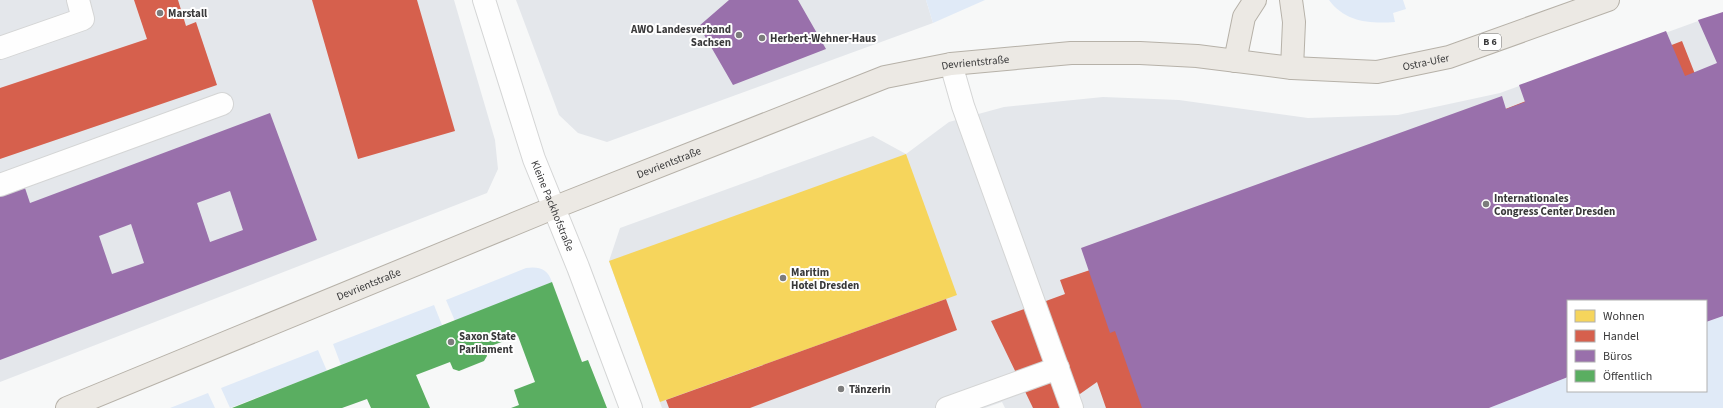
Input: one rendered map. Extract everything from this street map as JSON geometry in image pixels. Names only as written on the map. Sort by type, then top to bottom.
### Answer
[{"type":"main road","points":[[1235,61],[1244,17],[1255,0]]},
{"type":"main road","points":[[1291,0],[1294,22],[1292,68]]},
{"type":"main road","name":"Ostra-Ufer","points":[[1235,61],[1292,68],[1377,72],[1449,57],[1608,0]]},
{"type":"main road","name":"Devrientstraße","points":[[66,408],[553,208],[885,77],[951,64],[1071,53],[1147,53],[1197,56],[1235,61]]},
{"type":"street","points":[[0,48],[83,19],[78,0]]},
{"type":"street","name":"Kleine Packhofstraße","points":[[484,0],[534,159],[578,267],[631,408]]},
{"type":"street","points":[[951,64],[963,106],[1072,408]]},
{"type":"street","points":[[0,185],[222,104]]},
{"type":"street","points":[[947,408],[1058,368]]},
{"type":"shaded area","points":[[0,0],[454,0],[495,140],[498,169],[487,193],[0,382]]},
{"type":"shaded area","points":[[516,0],[926,0],[933,23],[607,142],[578,133],[559,115]]},
{"type":"shaded area","points":[[926,0],[985,0],[933,23]]},
{"type":"shaded area","points":[[1329,0],[1403,0],[1406,9],[1393,13],[1395,22],[1367,22],[1350,17],[1343,13]]},
{"type":"shaded area","points":[[1723,12],[1723,316],[1707,322],[1707,300],[1567,300],[1567,302],[1489,408],[1005,408],[1002,402],[985,408],[662,408],[609,261],[620,228],[873,136],[906,154],[949,122],[1004,107],[1103,97],[1179,100],[1308,118],[1398,115],[1500,93]]},
{"type":"shaded area","points":[[526,268],[542,269],[548,274],[552,282],[455,321],[446,300]]},
{"type":"shaded area","points":[[434,305],[442,325],[341,365],[333,344]]},
{"type":"shaded area","points":[[1723,316],[1723,408],[1489,408],[1567,377],[1567,392],[1707,392],[1707,322]]},
{"type":"shaded area","points":[[318,350],[327,371],[230,408],[221,388]]},
{"type":"shaded area","points":[[208,393],[215,408],[170,408]]},
{"type":"building: Wohnen","name":"Maritim Hotel Dresden","points":[[906,154],[957,295],[660,402],[609,261]]},
{"type":"building: Handel","points":[[134,0],[178,0],[186,26],[196,22],[217,85],[0,159],[0,88],[147,39]]},
{"type":"building: Handel","points":[[312,0],[417,0],[455,131],[358,159]]},
{"type":"building: Handel","name":"Internationales Congress Center Dresden","points":[[1682,41],[1723,145],[1723,289],[1694,300],[1567,300],[1567,348],[1410,408],[1106,408],[1097,382],[1060,408],[1033,408],[991,321],[1065,294],[1060,280],[1093,269],[1091,263],[1477,120]]},
{"type":"building: Handel","points":[[946,299],[957,330],[750,408],[669,408],[666,400]]},
{"type":"building: Büros","name":"Herbert-Wehner-Haus","points":[[729,0],[798,0],[826,49],[733,85],[699,26]]},
{"type":"building: Büros","name":"Internationales Congress Center Dresden","points":[[1723,12],[1723,316],[1707,322],[1707,300],[1567,300],[1567,377],[1489,408],[1142,408],[1115,331],[1110,333],[1081,248],[1502,96],[1506,109],[1525,102],[1519,85],[1666,31],[1685,76],[1717,63],[1698,20]]},
{"type":"building: Büros","points":[[270,113],[317,240],[0,360],[0,191],[23,182],[30,203]],"holes":[[[230,191],[243,230],[210,242],[197,203]],[[131,224],[144,263],[112,274],[99,236]]]},
{"type":"building: Öffentlich","name":"Saxon State Parliament","points":[[552,282],[582,362],[588,360],[607,408],[511,408],[519,405],[514,390],[535,382],[518,336],[485,348],[487,356],[484,361],[459,371],[453,369],[450,362],[416,375],[430,408],[371,408],[367,399],[342,408],[232,408]]},
{"type":"place","name":"Marstall","points":[[160,13]]},
{"type":"place","name":"AWO Landesverband Sachsen","points":[[739,35]]},
{"type":"place","name":"Herbert-Wehner-Haus","points":[[762,38]]},
{"type":"place","name":"Internationales Congress Center Dresden","points":[[1486,204]]},
{"type":"place","name":"Maritim Hotel Dresden","points":[[783,278]]},
{"type":"place","name":"Saxon State Parliament","points":[[451,342]]},
{"type":"place","name":"Tänzerin","points":[[841,389]]}]
